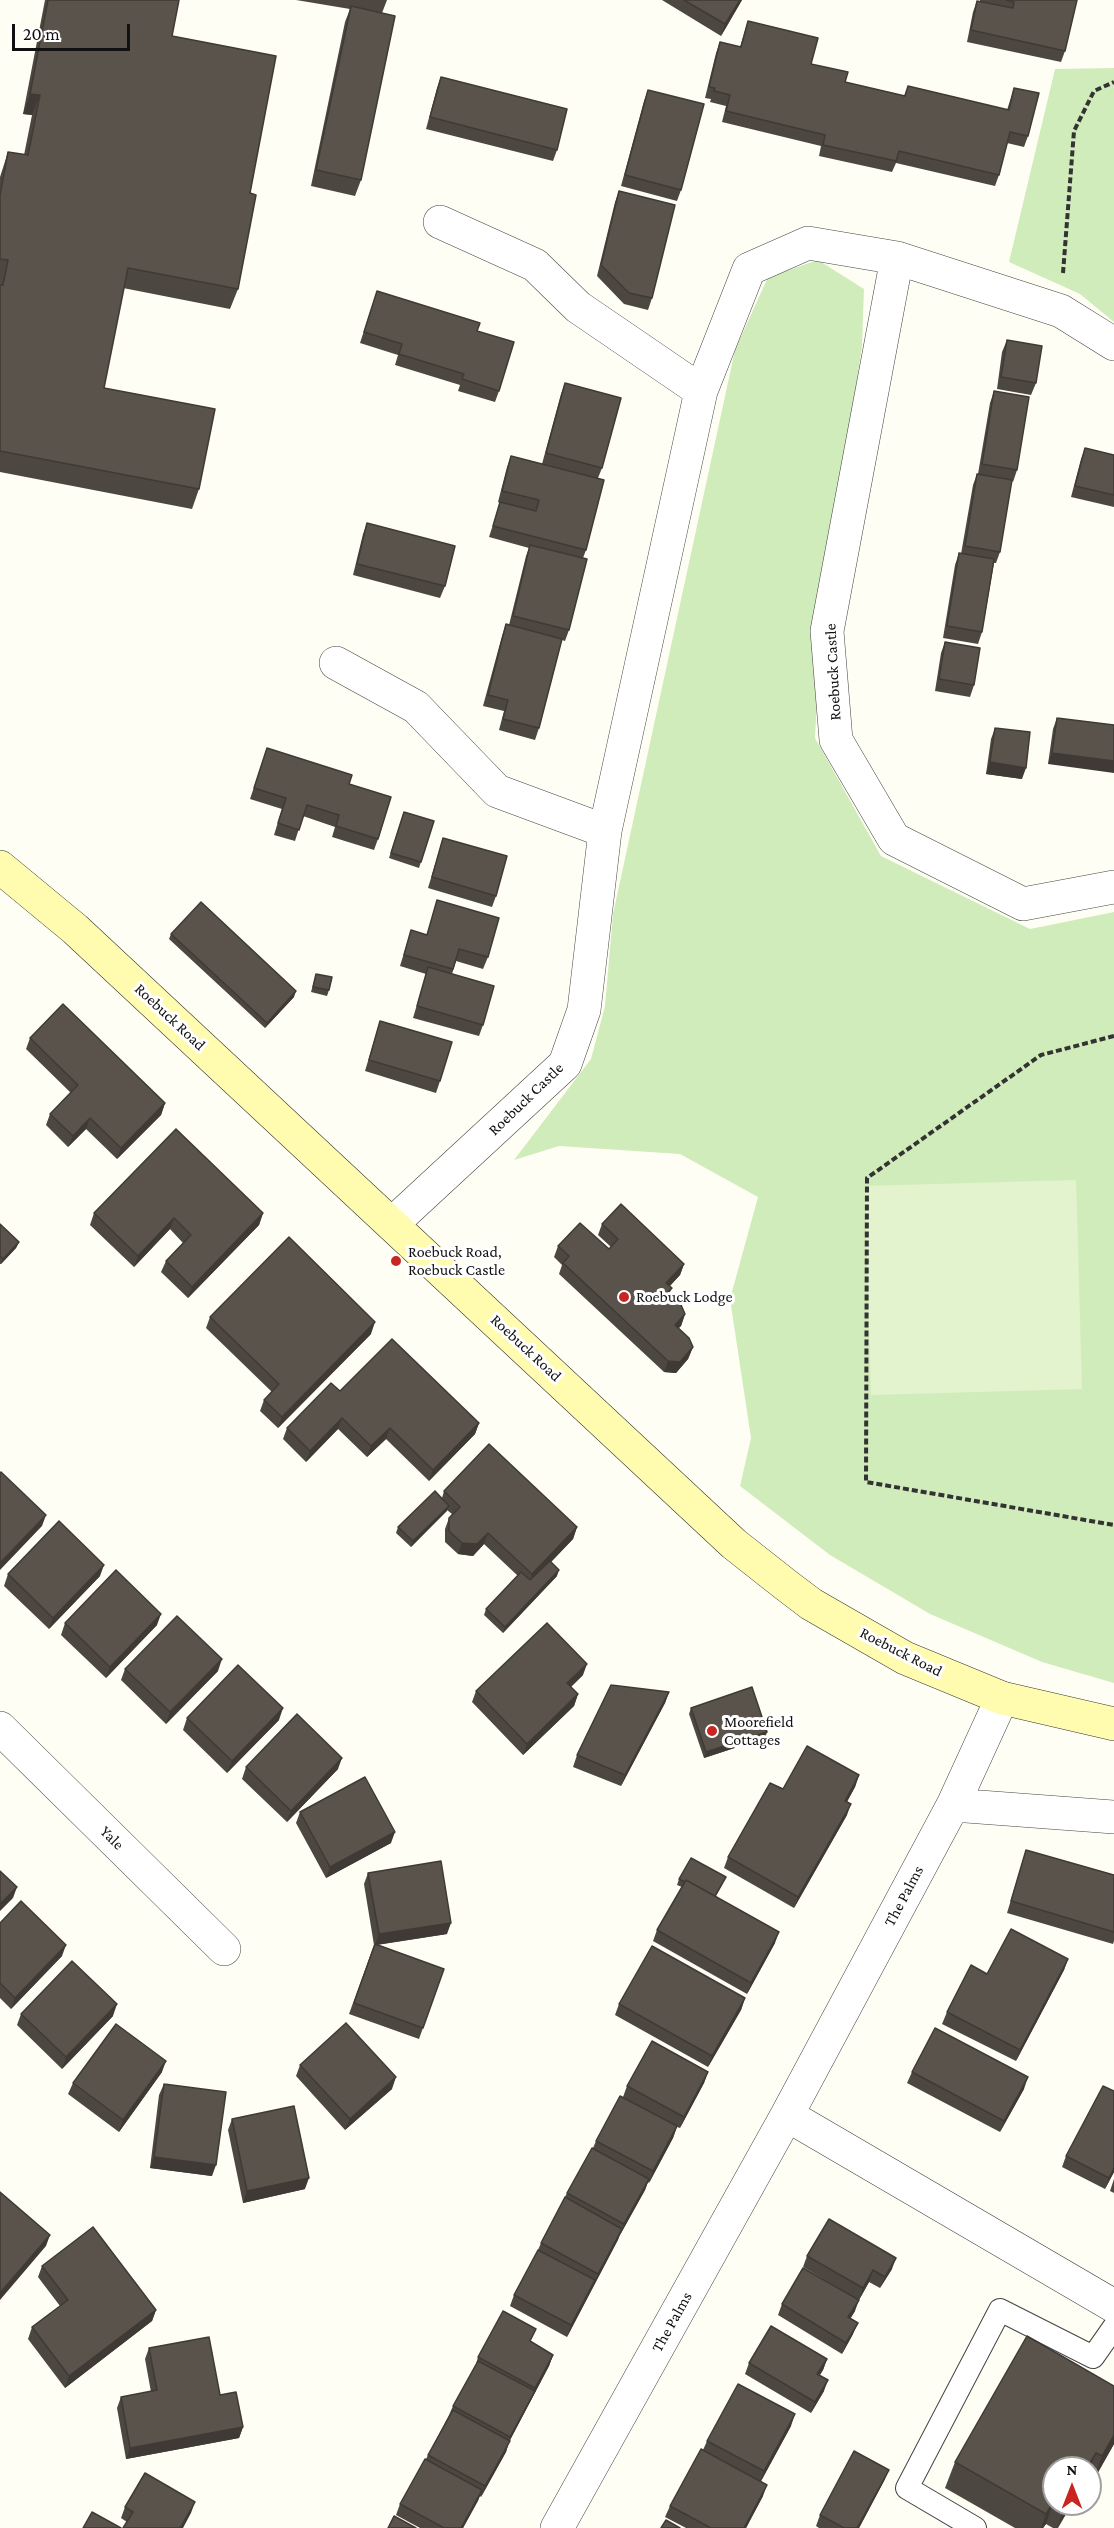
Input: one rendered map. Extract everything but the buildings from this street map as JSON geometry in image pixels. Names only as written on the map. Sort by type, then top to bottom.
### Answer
[{"type":"street","points":[[440,222],[536,265],[578,307],[701,391]]},
{"type":"street","name":"Roebuck Castle","points":[[393,1223],[565,1064],[584,1010],[605,831],[701,391],[748,269],[808,243],[897,258],[1060,311],[1114,344]]},
{"type":"street","name":"Roebuck Castle","points":[[897,258],[827,631],[836,740],[894,838],[1023,904],[1114,887]]},
{"type":"street","points":[[336,663],[416,707],[497,791],[605,831]]},
{"type":"street","name":"Roebuck Road","points":[[0,867],[75,929],[393,1223],[734,1544],[786,1585],[811,1604],[905,1658],[1002,1698],[1114,1724]]},
{"type":"street","name":"The Palms","points":[[558,2528],[787,2115],[953,1804],[1002,1698]]},
{"type":"street","name":"Yale","points":[[0,1728],[224,1948]]},
{"type":"street","points":[[953,1804],[1114,1817]]},
{"type":"street","points":[[787,2115],[1114,2306]]},
{"type":"lane","points":[[975,2528],[908,2488],[1000,2310],[1093,2356],[1114,2327]]},
{"type":"path","points":[[1060,311],[1074,131],[1094,91],[1114,82]]},
{"type":"path","points":[[1114,1036],[1041,1055],[867,1178],[866,1482],[1114,1525]]},
{"type":"green space","points":[[1114,68],[1114,322],[1080,294],[1009,262],[1055,69]]},
{"type":"green space","points":[[818,260],[864,289],[862,346],[821,622],[815,738],[881,856],[1030,929],[1114,912],[1114,1683],[1042,1662],[930,1614],[830,1555],[740,1486],[751,1438],[730,1299],[758,1197],[680,1154],[559,1146],[514,1160],[591,1059],[605,1006],[613,914],[735,350],[768,277]]},
{"type":"green space","points":[[1076,1180],[1082,1389],[871,1395],[865,1186]]},
{"type":"place","name":"Roebuck Road, Roebuck Castle","points":[[396,1261]]},
{"type":"place","name":"Roebuck Lodge","points":[[624,1297]]},
{"type":"place","name":"Moorefield Cottages","points":[[712,1731]]}]
